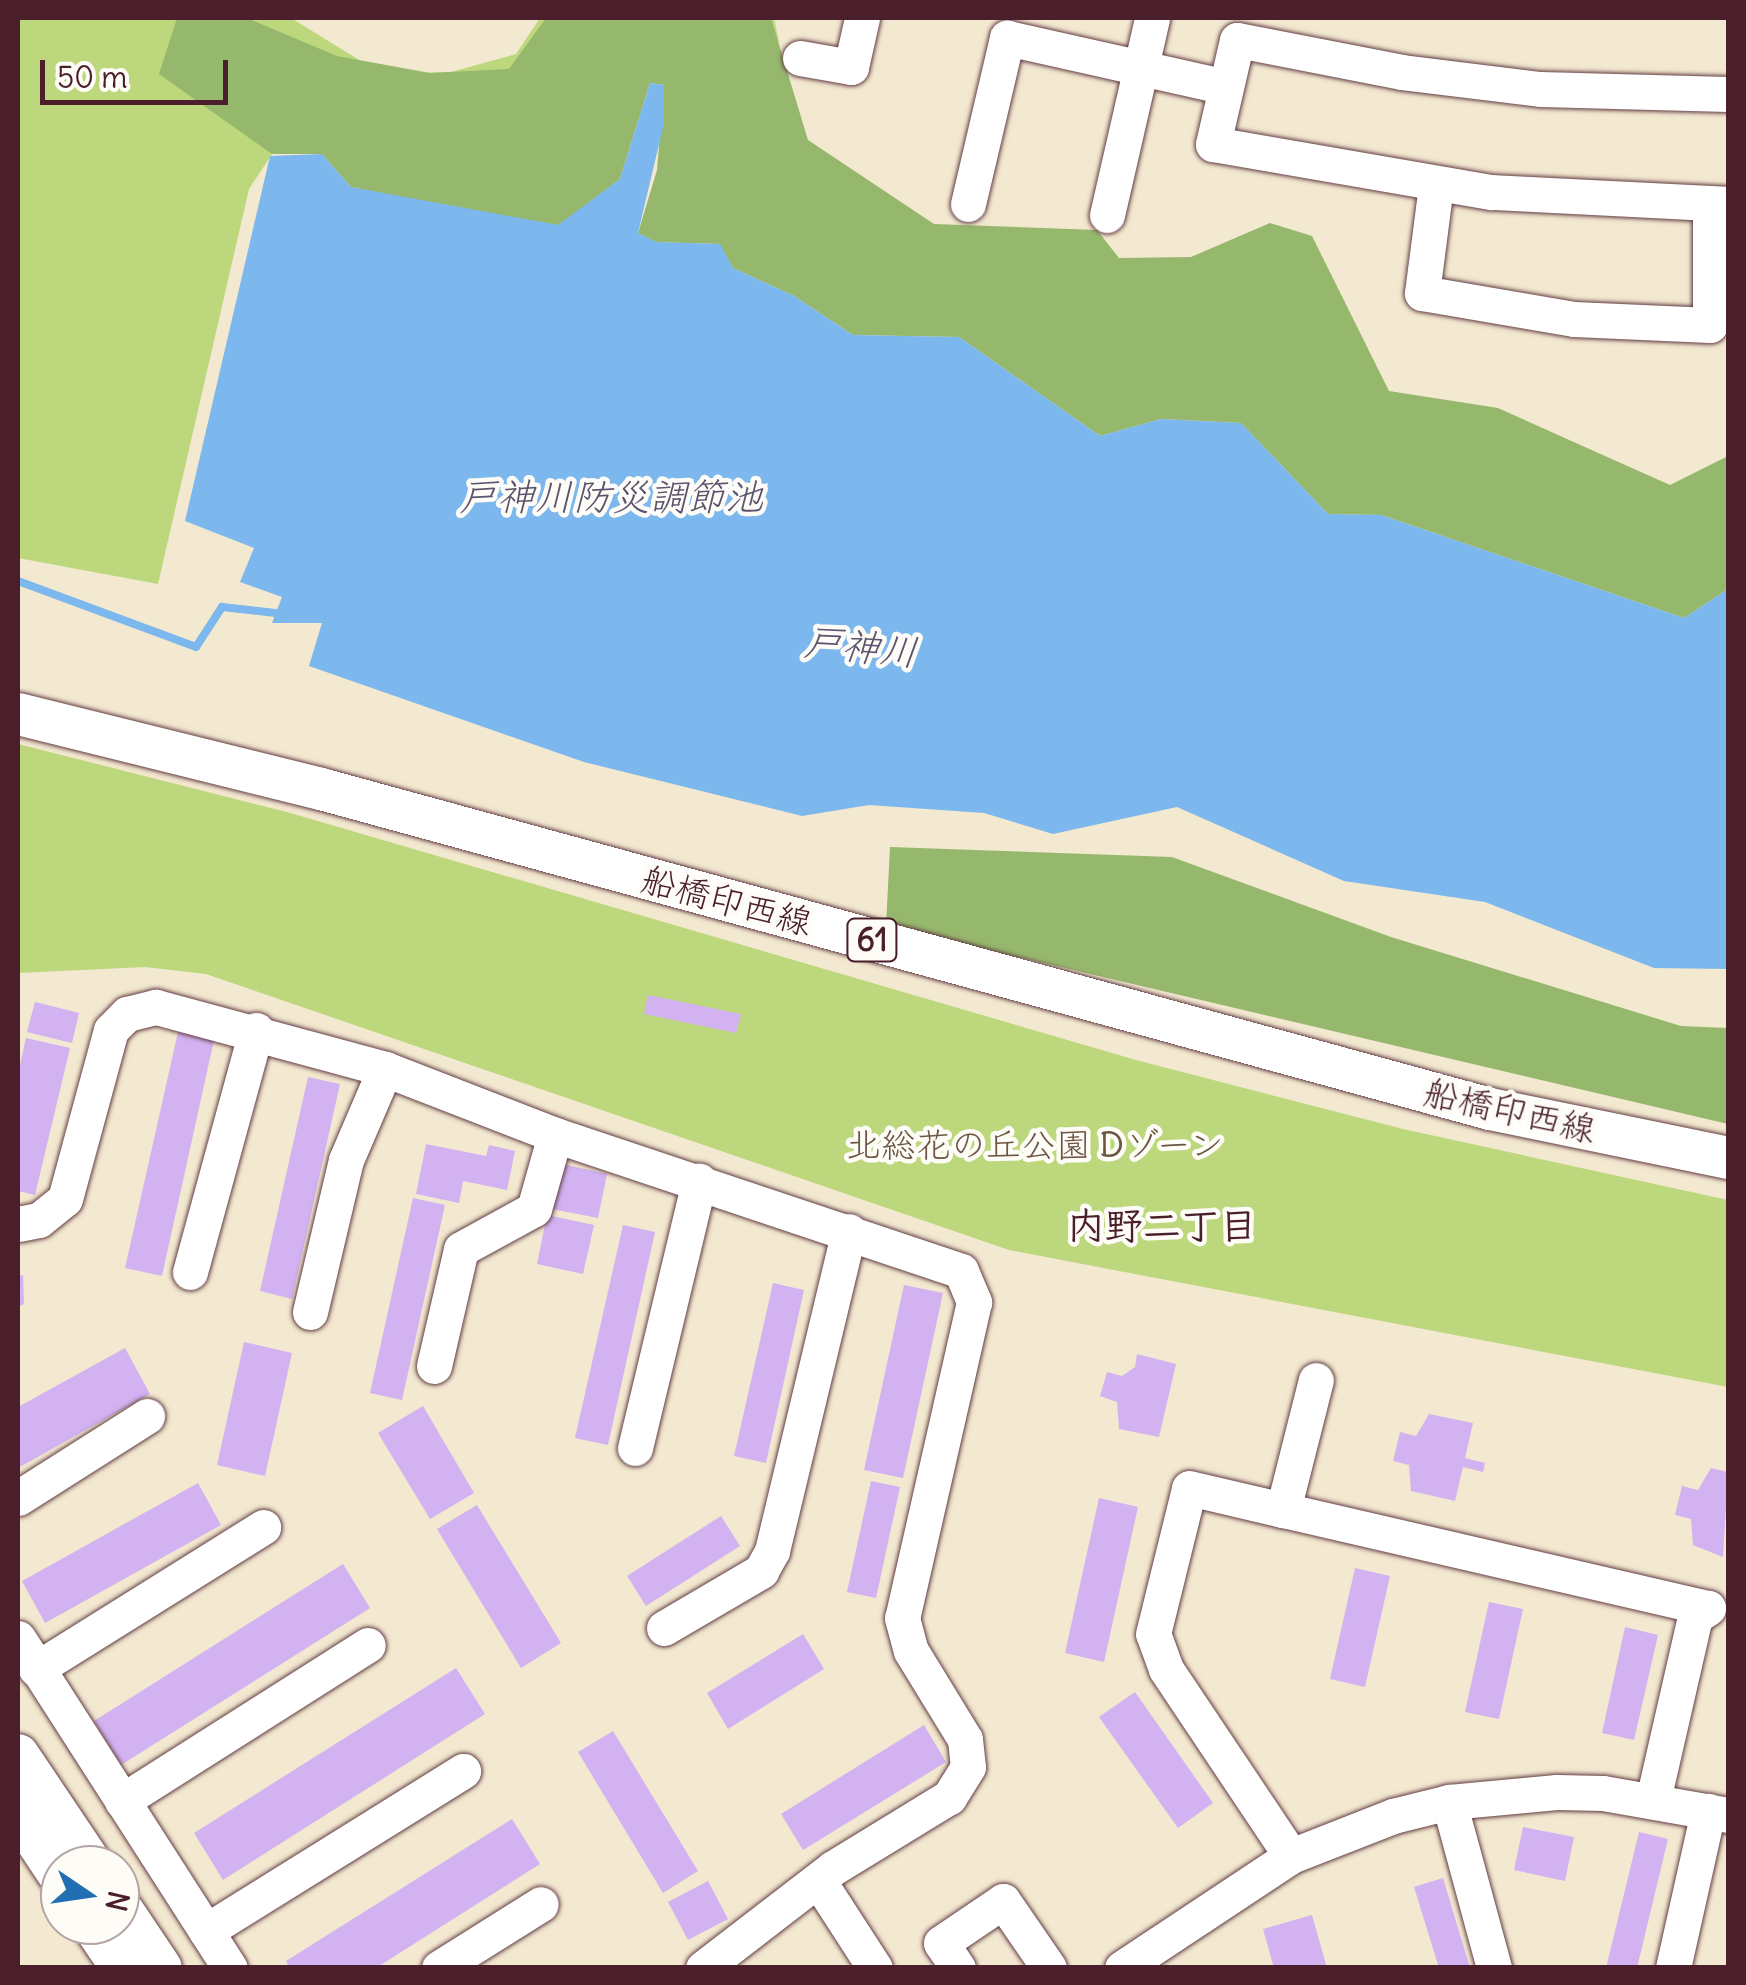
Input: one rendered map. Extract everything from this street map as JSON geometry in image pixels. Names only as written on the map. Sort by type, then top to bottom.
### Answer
[{"type":"main road","name":"船橋印西線","points":[[18,714],[321,789],[1490,1109],[1728,1158]]},
{"type":"main road","points":[[18,1756],[78,1845]]},
{"type":"main road","points":[[18,1813],[40,1846]]},
{"type":"main road","points":[[140,1936],[160,1967]]},
{"type":"main road","points":[[106,1945],[122,1968]]},
{"type":"street","points":[[800,58],[851,67],[862,18]]},
{"type":"street","points":[[1106,215],[1152,18]]},
{"type":"street","points":[[968,204],[1006,38],[1226,87]]},
{"type":"street","points":[[1436,185],[1422,294],[1626,322],[1710,325],[1719,204],[1436,185],[1213,144],[1237,40],[1402,72],[1540,88],[1728,94]]},
{"type":"street","points":[[18,1224],[57,1208],[72,1187],[116,1022],[156,1007],[256,1030],[385,1069],[555,1135],[961,1271],[970,1284],[974,1302],[902,1618],[911,1651],[968,1752],[961,1784],[949,1797],[818,1880],[702,1968]]},
{"type":"street","points":[[190,1272],[256,1030]]},
{"type":"street","points":[[310,1312],[346,1160],[385,1069]]},
{"type":"street","points":[[434,1366],[461,1249],[534,1209],[555,1135]]},
{"type":"street","points":[[635,1448],[699,1182]]},
{"type":"street","points":[[664,1628],[761,1570],[772,1551],[849,1232]]},
{"type":"street","points":[[1283,1510],[1316,1380]]},
{"type":"street","points":[[18,1498],[147,1416]]},
{"type":"street","points":[[1291,1856],[1166,1669],[1152,1634],[1190,1488],[1708,1608],[1695,1617],[1653,1800]]},
{"type":"street","points":[[36,1669],[263,1527]]},
{"type":"street","points":[[18,1638],[230,1968]]},
{"type":"street","points":[[122,1802],[368,1645]]},
{"type":"street","points":[[206,1931],[463,1771]]},
{"type":"street","points":[[1122,1968],[1291,1856],[1346,1830],[1449,1802],[1557,1792],[1653,1800],[1718,1814],[1672,1968]]},
{"type":"street","points":[[1449,1802],[1494,1968]]},
{"type":"street","points":[[818,1880],[875,1968]]},
{"type":"street","points":[[958,1968],[941,1943],[1003,1901],[1050,1968]]},
{"type":"street","points":[[439,1968],[541,1904]]},
{"type":"green space","points":[[18,18],[291,18],[382,74],[451,72],[516,54],[540,18],[774,18],[779,42],[272,154],[249,189],[158,584],[18,558]]},
{"type":"green space","points":[[177,18],[247,18],[337,56],[430,73],[509,69],[546,18],[771,18],[808,140],[934,224],[1097,230],[1119,258],[1191,257],[1270,223],[1312,236],[1389,391],[1498,408],[1670,485],[1728,456],[1728,589],[1684,618],[1381,515],[1328,514],[1241,423],[1161,419],[1100,436],[959,337],[853,335],[794,296],[733,268],[719,244],[655,242],[638,233],[657,170],[664,85],[650,83],[620,179],[558,226],[508,220],[351,187],[322,154],[272,154],[159,74]]},
{"type":"green space","name":"北総花の丘公園 Dゾーン","points":[[18,744],[287,812],[1136,1060],[1403,1129],[1728,1200],[1728,1387],[1009,1250],[206,974],[145,967],[18,973]]},
{"type":"green space","points":[[890,847],[1172,857],[1391,937],[1681,1026],[1728,1028],[1728,1124],[886,926]]},
{"type":"water","name":"戸神川防災調節池","points":[[650,83],[664,85],[664,123],[638,233],[656,242],[720,244],[733,268],[794,296],[853,335],[959,337],[1100,436],[1161,419],[1241,423],[1328,514],[1381,515],[1684,618],[1728,589],[1728,969],[1654,968],[1485,902],[1344,881],[1177,807],[1053,834],[984,813],[869,805],[802,816],[584,762],[309,666],[322,623],[272,623],[282,597],[240,582],[254,548],[185,521],[270,156],[322,154],[351,187],[558,225],[620,179]]},
{"type":"building","points":[[648,995],[741,1014],[736,1033],[644,1014]]},
{"type":"building","points":[[35,1002],[79,1013],[72,1043],[27,1032]]},
{"type":"building","points":[[178,1032],[214,1040],[162,1276],[125,1268]]},
{"type":"building","points":[[26,1038],[70,1048],[35,1195],[18,1191],[18,1074]]},
{"type":"building","points":[[308,1077],[340,1084],[292,1299],[260,1291]]},
{"type":"building","points":[[426,1144],[486,1156],[489,1145],[515,1151],[507,1190],[463,1181],[459,1203],[416,1194]]},
{"type":"building","points":[[562,1164],[607,1174],[598,1218],[552,1209]]},
{"type":"building","points":[[413,1198],[445,1205],[402,1400],[370,1393]]},
{"type":"building","points":[[547,1215],[594,1225],[583,1274],[537,1264]]},
{"type":"building","points":[[623,1225],[655,1232],[608,1445],[575,1438]]},
{"type":"building","points":[[23,1275],[24,1304],[18,1307],[18,1276]]},
{"type":"building","points":[[773,1283],[804,1290],[766,1463],[734,1456]]},
{"type":"building","points":[[904,1285],[943,1293],[903,1478],[864,1470]]},
{"type":"building","points":[[244,1342],[292,1353],[265,1476],[217,1465]]},
{"type":"building","points":[[125,1348],[150,1394],[18,1468],[18,1407]]},
{"type":"building","points":[[1137,1354],[1176,1364],[1159,1437],[1119,1429],[1117,1402],[1100,1396],[1107,1372],[1122,1376],[1135,1367]]},
{"type":"building","points":[[423,1406],[474,1493],[430,1519],[378,1433]]},
{"type":"building","points":[[1429,1414],[1473,1423],[1465,1458],[1485,1463],[1483,1472],[1463,1467],[1455,1501],[1411,1491],[1409,1465],[1393,1461],[1400,1432],[1416,1436]]},
{"type":"building","points":[[1711,1468],[1728,1472],[1723,1557],[1693,1545],[1691,1519],[1675,1515],[1682,1486],[1698,1490]]},
{"type":"building","points":[[871,1481],[900,1487],[876,1598],[847,1592]]},
{"type":"building","points":[[198,1483],[221,1525],[45,1623],[22,1581]]},
{"type":"building","points":[[1099,1498],[1138,1507],[1104,1662],[1065,1653]]},
{"type":"building","points":[[477,1505],[561,1643],[521,1668],[437,1529]]},
{"type":"building","points":[[721,1516],[740,1546],[646,1606],[627,1576]]},
{"type":"building","points":[[343,1564],[370,1608],[121,1765],[94,1721]]},
{"type":"building","points":[[1355,1568],[1390,1576],[1365,1687],[1330,1679]]},
{"type":"building","points":[[1489,1602],[1523,1609],[1499,1719],[1465,1712]]},
{"type":"building","points":[[1625,1627],[1658,1635],[1634,1740],[1602,1733]]},
{"type":"building","points":[[803,1634],[824,1669],[728,1729],[707,1693]]},
{"type":"building","points":[[456,1668],[485,1714],[223,1880],[194,1833]]},
{"type":"building","points":[[1135,1692],[1213,1803],[1178,1828],[1099,1717]]},
{"type":"building","points":[[924,1725],[946,1762],[803,1850],[781,1814]]},
{"type":"building","points":[[613,1731],[698,1871],[663,1893],[578,1752]]},
{"type":"building","points":[[512,1819],[540,1864],[376,1968],[290,1968],[286,1961]]},
{"type":"building","points":[[1523,1827],[1574,1837],[1565,1881],[1514,1870]]},
{"type":"building","points":[[1639,1832],[1668,1839],[1637,1968],[1606,1968]]},
{"type":"building","points":[[1443,1878],[1470,1968],[1439,1968],[1414,1887]]},
{"type":"building","points":[[708,1881],[728,1919],[688,1940],[668,1902]]},
{"type":"building","points":[[1312,1915],[1327,1968],[1274,1968],[1263,1929]]},
{"type":"waterway","name":"戸神川","points":[[18,581],[196,647],[222,607],[284,614]]},
{"type":"district","name":"内野二丁目","points":[[1162,1226]]}]
